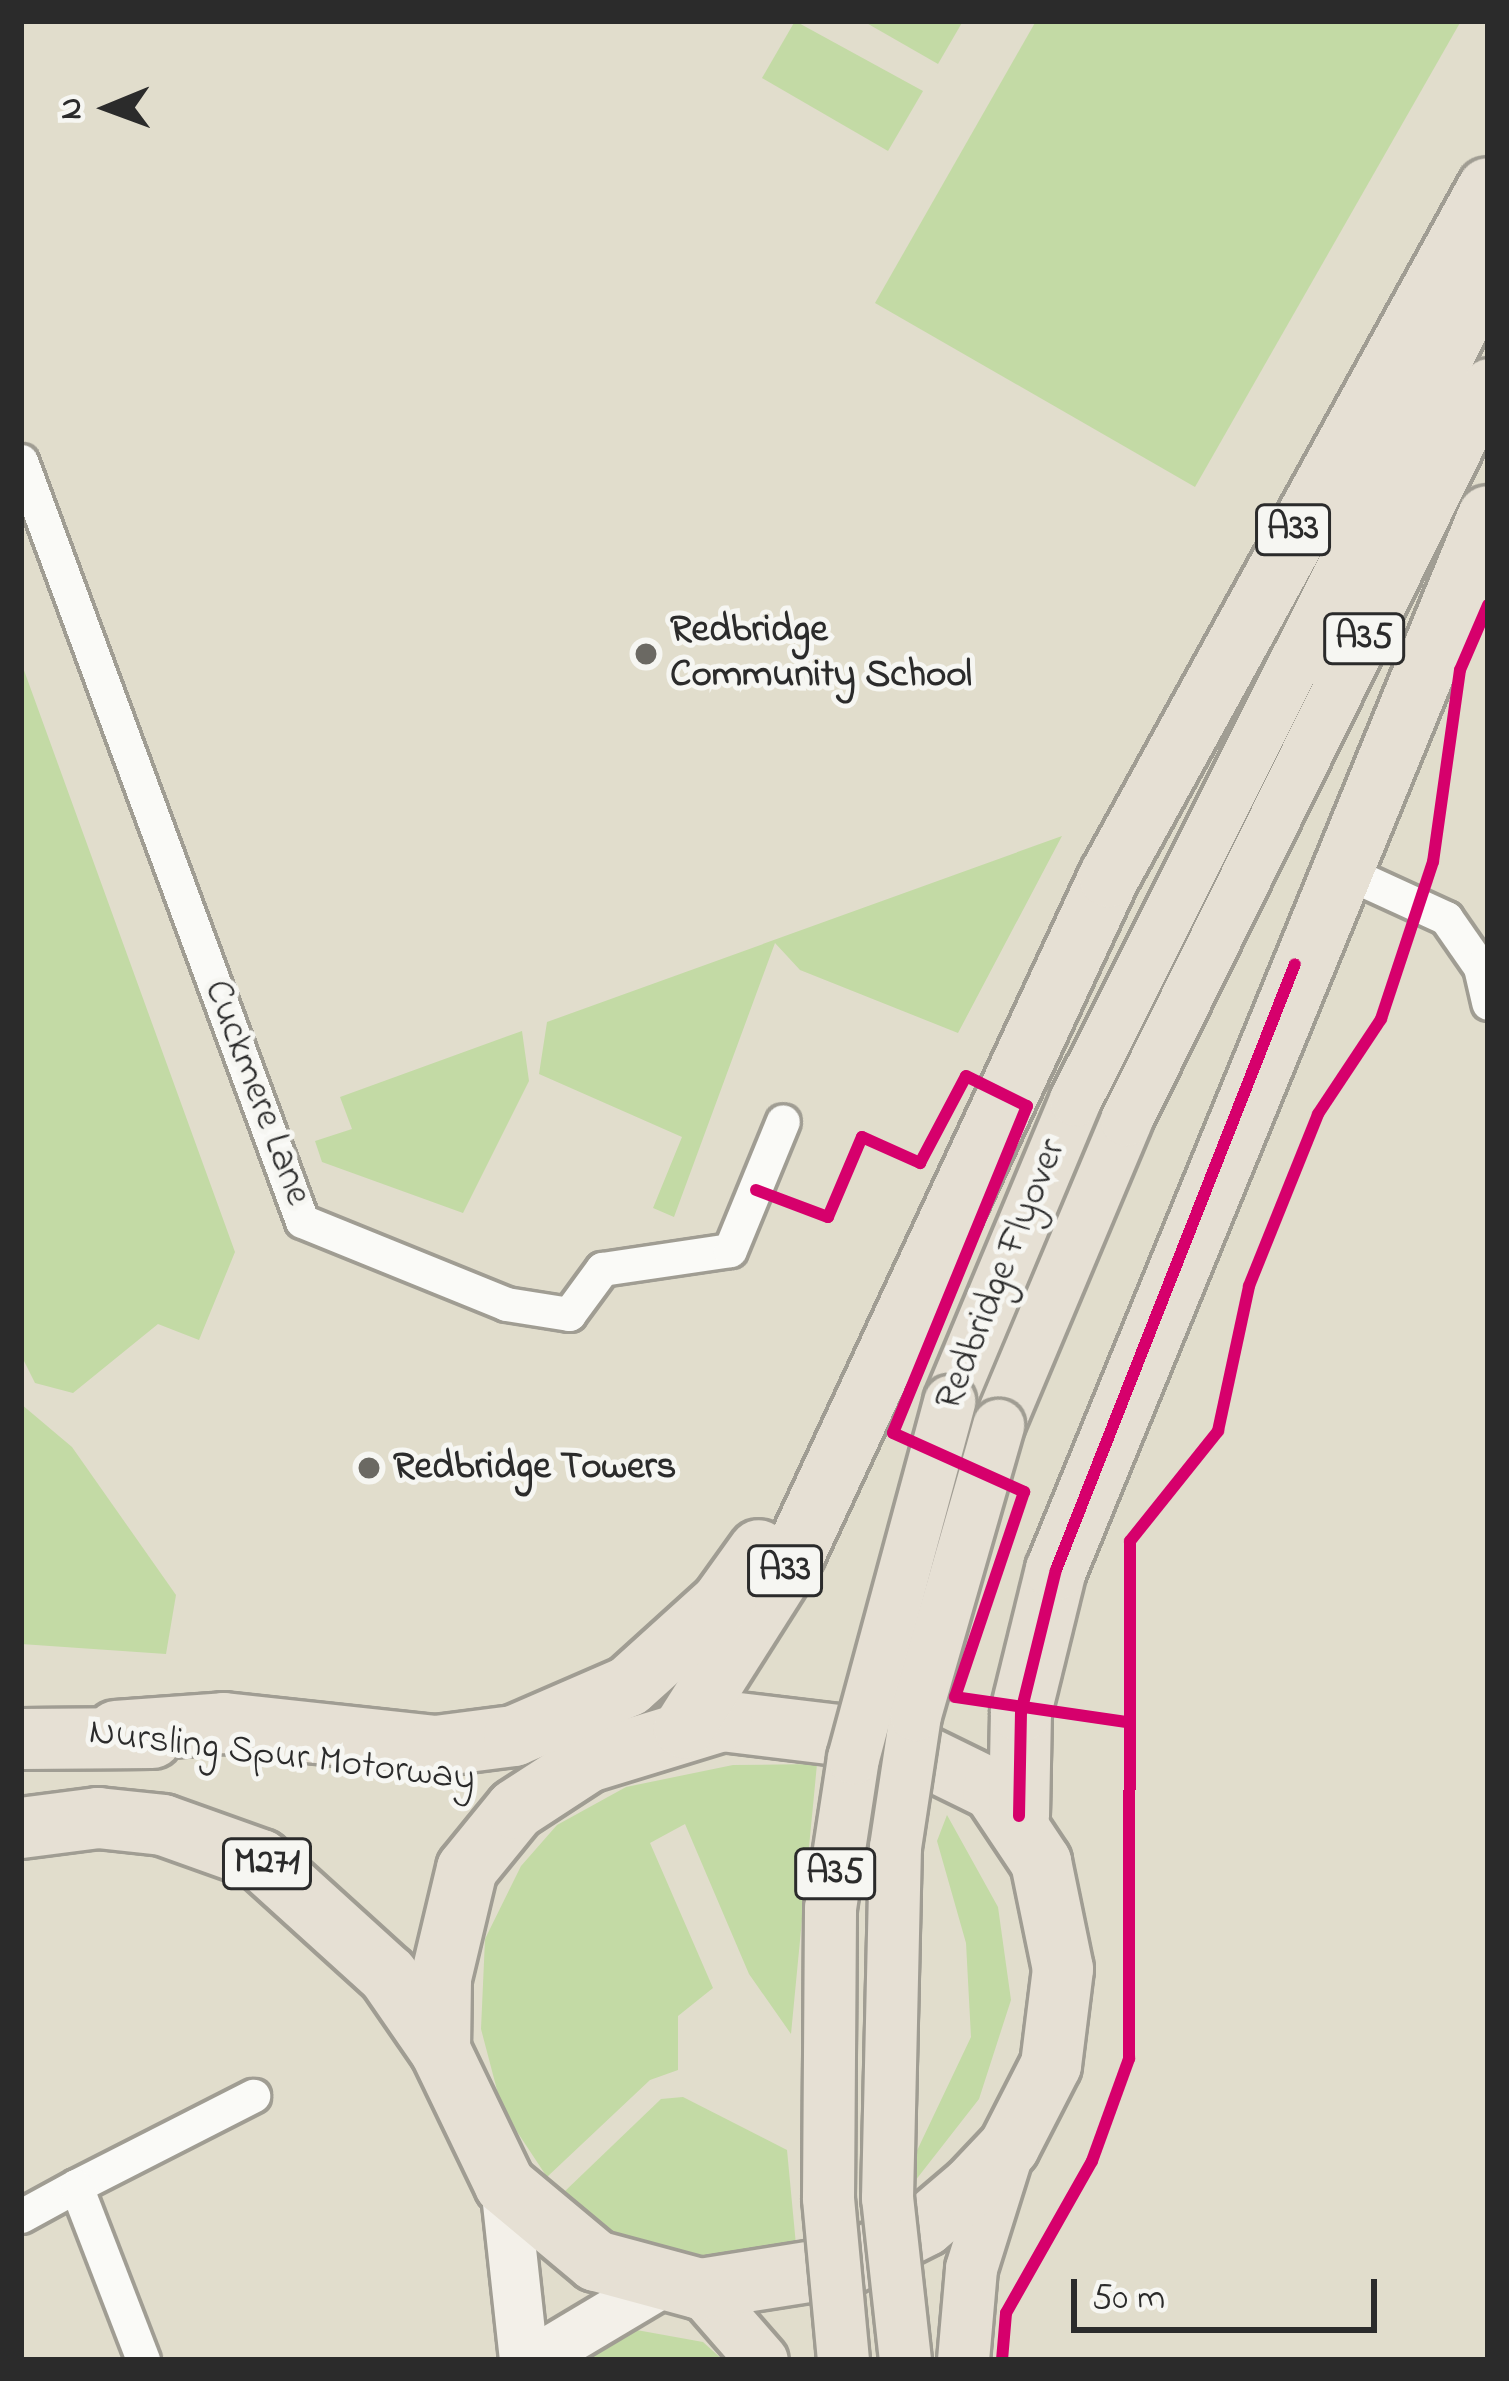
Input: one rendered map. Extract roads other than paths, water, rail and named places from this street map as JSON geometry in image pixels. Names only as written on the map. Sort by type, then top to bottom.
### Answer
[{"type":"highway","name":"A33","points":[[685,1728],[795,1553],[860,1401],[1108,877],[1488,188]]},
{"type":"highway","points":[[1019,1816],[966,1773],[895,1742],[756,1720],[685,1728],[544,1784],[490,1837],[454,1900],[440,2050],[505,2185],[564,2241],[680,2287],[793,2282],[884,2249],[925,2227],[1009,2147],[1051,2065],[1063,1969],[1058,1913],[1019,1816],[1021,1712],[1055,1570],[1337,868],[1488,516]]},
{"type":"highway","points":[[116,1731],[224,1723],[436,1746],[573,1717],[629,1686],[721,1603],[860,1401]]},
{"type":"highway","name":"Nursling Spur Motorway","points":[[21,1739],[116,1731],[390,1777],[544,1784]]},
{"type":"highway","name":"M271","points":[[21,1828],[98,1818],[163,1825],[261,1860],[388,1975],[440,2050]]},
{"type":"main road","name":"Redbridge Flyover","points":[[843,2360],[828,2198],[830,1908],[853,1758],[949,1401],[1075,1100],[1488,276]]},
{"type":"main road","name":"Redbridge Flyover","points":[[905,2360],[887,2198],[895,1847],[915,1714],[998,1425],[1126,1120],[1488,384]]},
{"type":"main road","points":[[963,2360],[971,2268],[1009,2147]]},
{"type":"main road","points":[[680,2287],[762,2360]]},
{"type":"street","name":"Cuckmere Lane","points":[[21,460],[302,1221],[506,1304],[569,1314],[602,1268],[730,1250],[783,1121]]},
{"type":"street","points":[[1337,868],[1446,918],[1480,967],[1488,1003]]},
{"type":"street","points":[[21,2216],[253,2096]]},
{"type":"street","points":[[505,2185],[524,2360]]},
{"type":"street","points":[[76,2186],[143,2360]]},
{"type":"street","points":[[534,2360],[680,2287]]},
{"type":"place","name":"Redbridge Community School","points":[[646,654]]},
{"type":"place","name":"Redbridge Towers","points":[[369,1468]]}]
